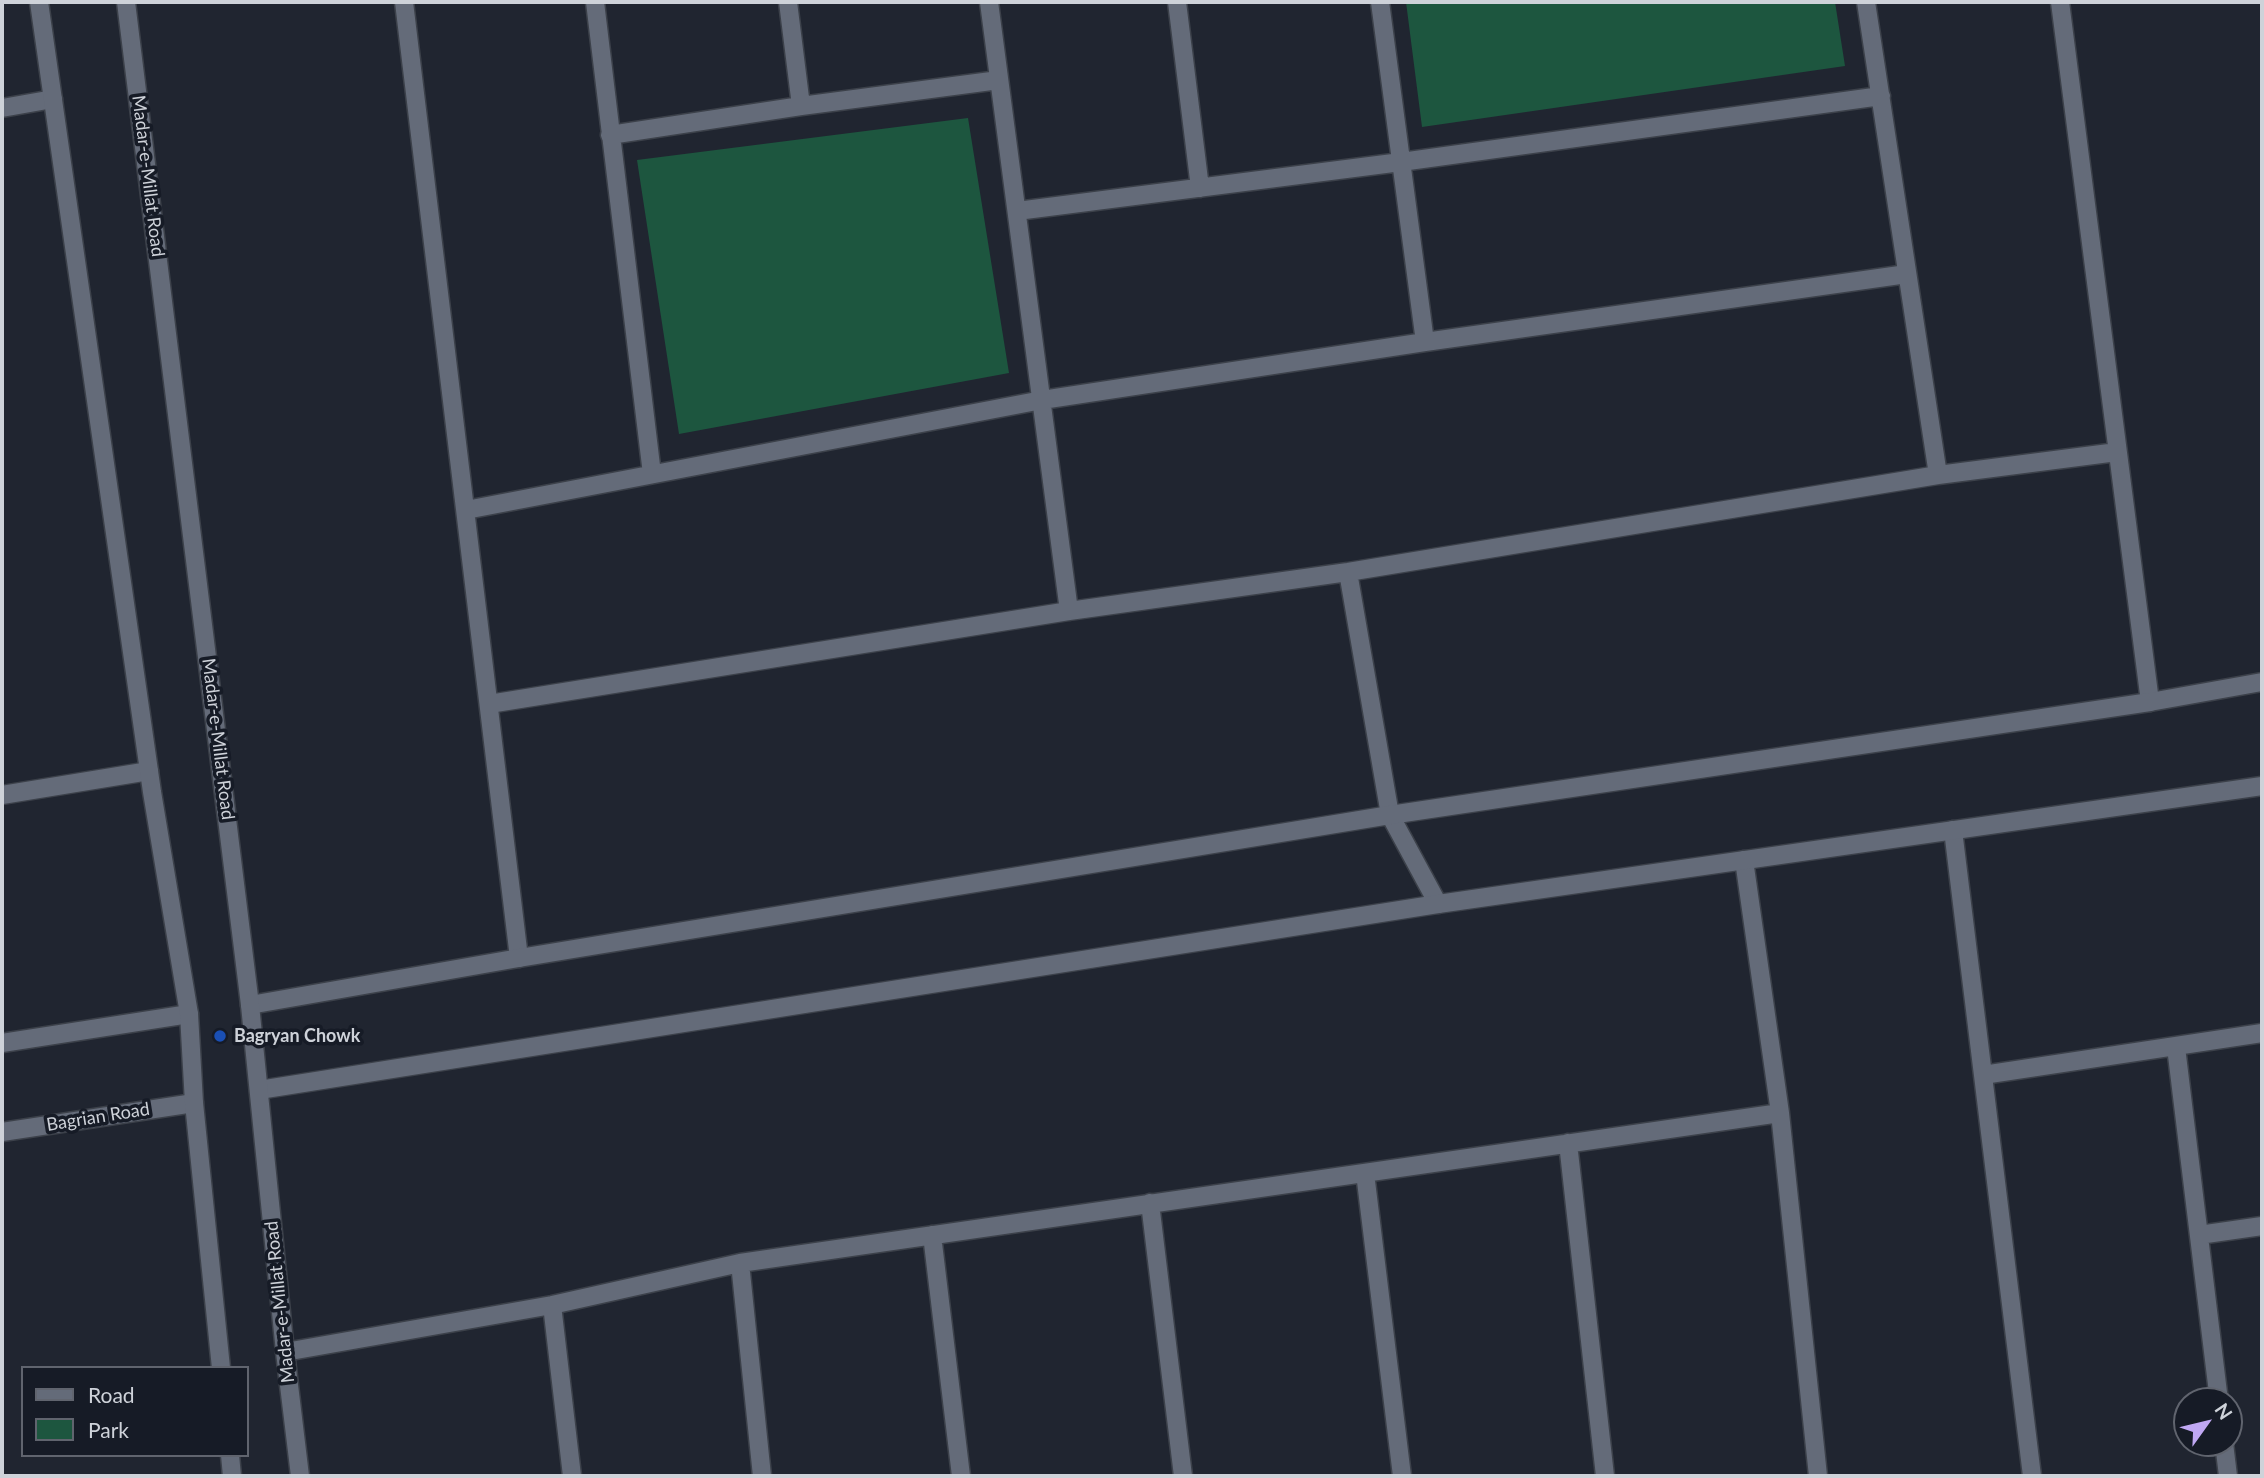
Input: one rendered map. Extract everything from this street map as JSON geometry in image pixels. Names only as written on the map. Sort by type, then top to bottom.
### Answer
[{"type":"street","points":[[39,2],[149,771],[189,1014],[194,1103],[221,1366]]},
{"type":"street","name":"Madar-e-Millat Road","points":[[126,2],[250,1005],[300,1476]]},
{"type":"street","points":[[404,2],[519,958]]},
{"type":"street","points":[[595,2],[652,474]]},
{"type":"street","points":[[788,2],[801,106]]},
{"type":"street","points":[[989,2],[1069,611]]},
{"type":"street","points":[[1177,2],[1200,188]]},
{"type":"street","points":[[1380,2],[1424,342]]},
{"type":"street","points":[[1866,2],[1938,475]]},
{"type":"street","points":[[2060,2],[2150,702]]},
{"type":"street","points":[[610,135],[999,80]]},
{"type":"street","points":[[1017,211],[1881,96]]},
{"type":"street","points":[[2,108],[53,99]]},
{"type":"street","points":[[466,510],[1042,400],[1424,342],[1907,274]]},
{"type":"street","points":[[489,704],[1069,611],[1348,572],[1938,475],[2117,452]]},
{"type":"street","points":[[1348,572],[1390,815],[1438,904]]},
{"type":"street","points":[[250,1005],[519,958],[1390,815],[2150,702],[2262,682]]},
{"type":"street","points":[[2,795],[149,771]]},
{"type":"street","points":[[259,1090],[1438,904],[2262,786]]},
{"type":"street","points":[[1953,830],[2032,1476]]},
{"type":"street","points":[[1744,860],[1780,1113],[1818,1476]]},
{"type":"street","points":[[2,1043],[189,1014]]},
{"type":"street","points":[[1983,1075],[2262,1033]]},
{"type":"street","points":[[2176,1047],[2217,1387]]},
{"type":"street","name":"Bagrian Road","points":[[2,1132],[194,1103]]},
{"type":"street","points":[[285,1352],[552,1305],[740,1263],[1780,1113]]},
{"type":"street","points":[[1568,1143],[1605,1476]]},
{"type":"street","points":[[1365,1173],[1402,1476]]},
{"type":"street","points":[[1150,1203],[1183,1476]]},
{"type":"street","points":[[2199,1235],[2262,1226]]},
{"type":"street","points":[[932,1235],[961,1476]]},
{"type":"street","points":[[740,1263],[762,1476]]},
{"type":"street","points":[[552,1305],[572,1476]]},
{"type":"street","points":[[230,1457],[232,1476]]},
{"type":"street","points":[[2226,1457],[2228,1476]]},
{"type":"green space","points":[[1406,2],[1835,2],[1845,66],[1422,127]]},
{"type":"green space","points":[[968,118],[1009,373],[679,434],[637,160]]},
{"type":"place","name":"Bagryan Chowk","points":[[220,1036]]}]
